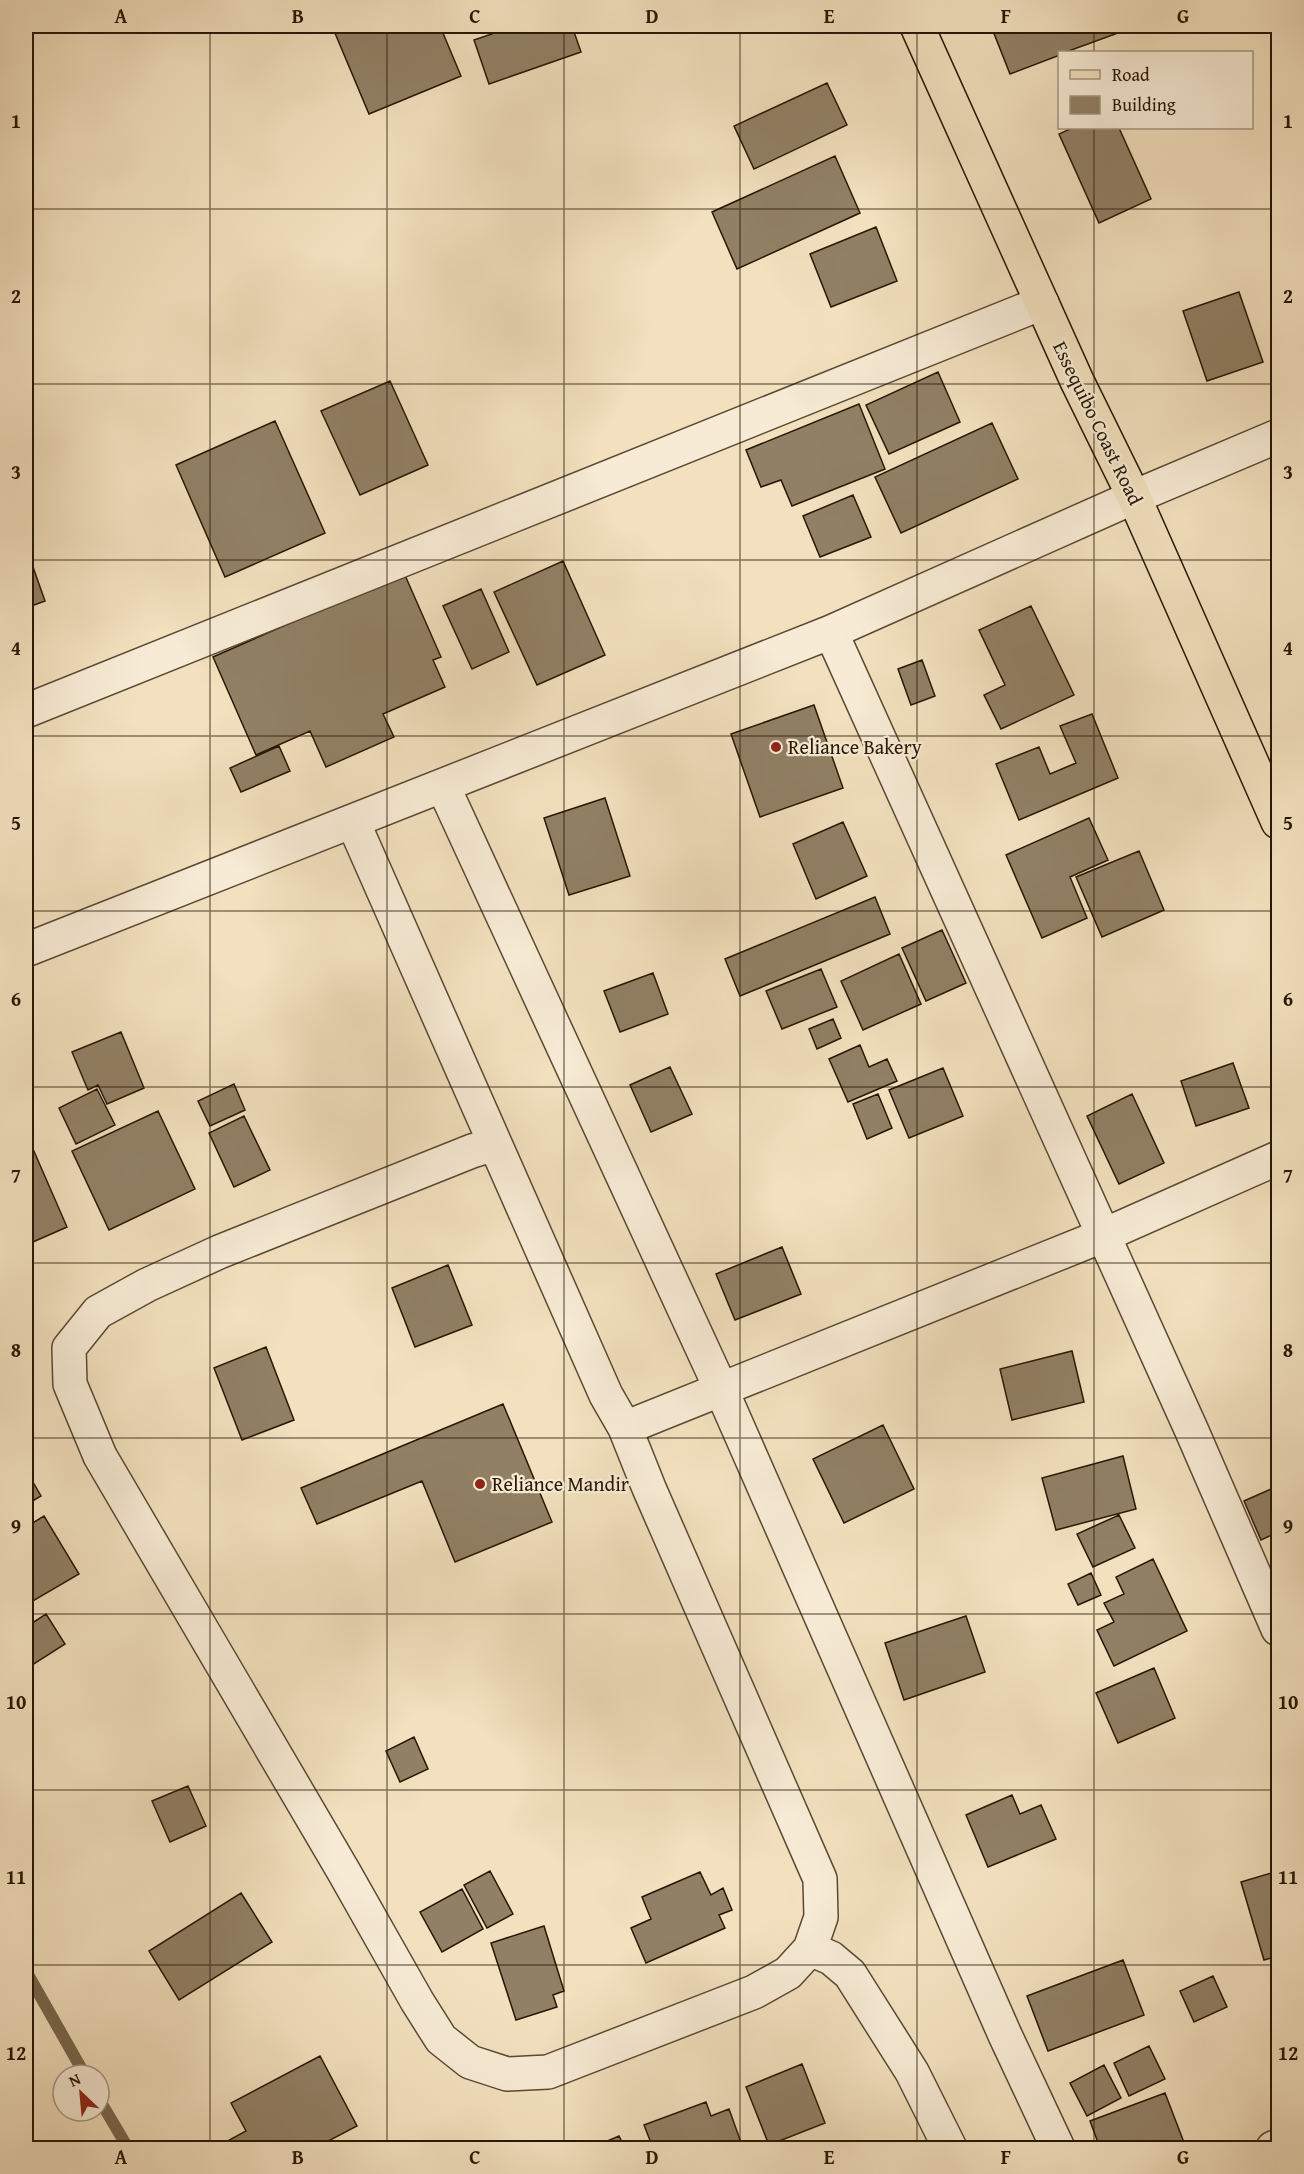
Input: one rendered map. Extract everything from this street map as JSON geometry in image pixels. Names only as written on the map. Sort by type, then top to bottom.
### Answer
[{"type":"main road","name":"Essequibo Coast Road","points":[[917,26],[1077,381],[1134,497],[1278,822]]},
{"type":"street","points":[[26,711],[1042,303]]},
{"type":"street","points":[[26,950],[831,632],[1134,497],[1278,436]]},
{"type":"street","points":[[831,632],[1191,1429],[1278,1629]]},
{"type":"street","points":[[443,786],[721,1389],[1005,2035],[1058,2148]]},
{"type":"street","points":[[353,822],[606,1395],[625,1428],[820,1879],[821,1917],[810,1949],[788,1973],[754,1992],[548,2072],[507,2074],[470,2062],[441,2039],[417,2001],[100,1456],[70,1384],[69,1348],[98,1312],[147,1285],[219,1252],[461,1155],[495,1144]]},
{"type":"street","points":[[625,1428],[1102,1236],[1278,1158]]},
{"type":"street","points":[[810,1949],[831,1958],[850,1974],[912,2072],[950,2148]]},
{"type":"street","points":[[1273,2148],[1278,2146]]},
{"type":"building","points":[[332,26],[440,26],[461,76],[369,114]]},
{"type":"building","points":[[515,26],[572,26],[581,52],[489,84],[474,40]]},
{"type":"building","points":[[991,26],[1137,26],[1069,51],[1058,51],[1058,56],[1010,74]]},
{"type":"building","points":[[827,83],[847,125],[754,169],[734,126]]},
{"type":"building","points":[[1070,129],[1119,129],[1151,199],[1099,223],[1059,134]]},
{"type":"building","points":[[835,156],[860,213],[737,269],[712,212]]},
{"type":"building","points":[[876,227],[897,281],[831,307],[810,254]]},
{"type":"building","points":[[1239,292],[1263,362],[1207,381],[1183,311]]},
{"type":"building","points":[[938,372],[960,422],[889,454],[866,405]]},
{"type":"building","points":[[390,381],[428,465],[360,495],[321,411]]},
{"type":"building","points":[[859,404],[885,469],[792,506],[781,480],[761,487],[746,450]]},
{"type":"building","points":[[275,421],[325,533],[225,577],[176,465]]},
{"type":"building","points":[[992,423],[1018,479],[901,533],[875,477]]},
{"type":"building","points":[[853,495],[871,537],[820,557],[803,516]]},
{"type":"building","points":[[26,547],[45,601],[26,608]]},
{"type":"building","points":[[563,561],[605,655],[537,685],[494,592]]},
{"type":"building","points":[[404,573],[441,657],[433,660],[445,687],[383,714],[394,737],[326,767],[310,731],[256,755],[213,657]]},
{"type":"building","points":[[481,589],[509,652],[472,669],[443,606]]},
{"type":"building","points":[[1031,606],[1074,695],[1001,729],[984,695],[1005,685],[979,630]]},
{"type":"building","points":[[922,660],[935,696],[911,705],[898,669]]},
{"type":"building","points":[[814,705],[843,788],[760,817],[731,734]]},
{"type":"building","points":[[1092,714],[1118,778],[1019,820],[996,764],[1039,747],[1050,774],[1076,763],[1060,726]]},
{"type":"building","points":[[279,746],[290,771],[241,792],[230,768]]},
{"type":"building","points":[[605,798],[630,876],[569,895],[544,818]]},
{"type":"building","points":[[1089,818],[1108,860],[1070,877],[1087,918],[1042,938],[1006,855]]},
{"type":"building","points":[[843,822],[867,876],[816,899],[793,844]]},
{"type":"building","points":[[1139,851],[1164,910],[1102,937],[1076,877]]},
{"type":"building","points":[[875,897],[890,934],[740,996],[725,959]]},
{"type":"building","points":[[942,930],[966,983],[926,1001],[902,948]]},
{"type":"building","points":[[899,954],[921,1004],[863,1030],[841,981]]},
{"type":"building","points":[[821,969],[837,1007],[782,1029],[766,991]]},
{"type":"building","points":[[653,973],[668,1014],[620,1032],[604,991]]},
{"type":"building","points":[[833,1019],[841,1038],[817,1049],[809,1029]]},
{"type":"building","points":[[121,1032],[144,1088],[107,1104],[98,1085],[88,1090],[72,1052]]},
{"type":"building","points":[[860,1045],[869,1067],[887,1059],[897,1081],[848,1102],[829,1059]]},
{"type":"building","points":[[1233,1063],[1249,1108],[1196,1126],[1181,1081]]},
{"type":"building","points":[[670,1067],[692,1114],[651,1132],[630,1085]]},
{"type":"building","points":[[943,1068],[963,1116],[909,1138],[889,1090]]},
{"type":"building","points":[[234,1084],[245,1110],[210,1126],[198,1101]]},
{"type":"building","points":[[97,1089],[115,1125],[76,1144],[59,1108]]},
{"type":"building","points":[[878,1094],[892,1128],[867,1139],[853,1104]]},
{"type":"building","points":[[1132,1094],[1164,1163],[1119,1184],[1087,1116]]},
{"type":"building","points":[[158,1111],[195,1189],[109,1230],[72,1151]]},
{"type":"building","points":[[244,1116],[270,1170],[234,1187],[209,1133]]},
{"type":"building","points":[[33,1149],[67,1227],[26,1245],[26,1153]]},
{"type":"building","points":[[782,1247],[801,1294],[735,1320],[716,1274]]},
{"type":"building","points":[[448,1265],[472,1325],[415,1347],[392,1288]]},
{"type":"building","points":[[266,1347],[294,1420],[242,1440],[214,1368]]},
{"type":"building","points":[[1072,1351],[1084,1402],[1012,1420],[1000,1369]]},
{"type":"building","name":"Reliance Mandir","points":[[503,1404],[552,1522],[455,1562],[422,1481],[317,1524],[301,1488]]},
{"type":"building","points":[[883,1425],[914,1489],[844,1523],[813,1459]]},
{"type":"building","points":[[1123,1456],[1136,1509],[1056,1530],[1042,1478]]},
{"type":"building","points":[[26,1470],[41,1496],[26,1505]]},
{"type":"building","points":[[1278,1486],[1278,1532],[1261,1540],[1244,1501]]},
{"type":"building","points":[[1119,1515],[1135,1548],[1093,1567],[1077,1534]]},
{"type":"building","points":[[44,1516],[79,1574],[26,1605],[26,1527]]},
{"type":"building","points":[[1153,1559],[1187,1631],[1114,1666],[1097,1630],[1114,1622],[1104,1603],[1124,1594],[1116,1577]]},
{"type":"building","points":[[1091,1573],[1101,1595],[1078,1605],[1068,1584]]},
{"type":"building","points":[[46,1614],[65,1644],[26,1669],[26,1627]]},
{"type":"building","points":[[966,1616],[985,1672],[904,1700],[885,1643]]},
{"type":"building","points":[[1154,1668],[1175,1718],[1118,1743],[1096,1693]]},
{"type":"building","points":[[414,1737],[428,1769],[400,1782],[386,1751]]},
{"type":"building","points":[[188,1786],[206,1826],[170,1842],[152,1801]]},
{"type":"building","points":[[1012,1795],[1020,1814],[1041,1805],[1056,1839],[988,1867],[966,1815]]},
{"type":"building","points":[[490,1871],[513,1914],[487,1928],[464,1885]]},
{"type":"building","points":[[1278,1871],[1278,1956],[1264,1960],[1241,1882]]},
{"type":"building","points":[[700,1872],[711,1895],[723,1888],[732,1910],[719,1915],[725,1928],[646,1963],[631,1928],[651,1919],[642,1897]]},
{"type":"building","points":[[462,1889],[483,1929],[442,1952],[420,1912]]},
{"type":"building","points":[[241,1893],[272,1942],[179,2000],[149,1951]]},
{"type":"building","points":[[544,1926],[564,1991],[553,1995],[557,2007],[516,2020],[491,1943]]},
{"type":"building","points":[[1123,1960],[1144,2015],[1048,2051],[1027,1996]]},
{"type":"building","points":[[1213,1976],[1227,2007],[1194,2022],[1180,1991]]},
{"type":"building","points":[[1149,2046],[1165,2079],[1129,2096],[1114,2063]]},
{"type":"building","points":[[320,2056],[357,2126],[315,2148],[215,2148],[246,2131],[231,2103]]},
{"type":"building","points":[[802,2064],[825,2123],[769,2145],[746,2087]]},
{"type":"building","points":[[1104,2065],[1121,2098],[1087,2116],[1070,2083]]},
{"type":"building","points":[[1165,2093],[1185,2145],[1177,2148],[1100,2148],[1090,2121]]},
{"type":"building","points":[[706,2102],[711,2116],[729,2109],[743,2148],[653,2148],[644,2125]]},
{"type":"building","points":[[619,2136],[625,2148],[591,2148]]},
{"type":"building","points":[[578,2142],[581,2148],[563,2148]]},
{"type":"waterway","points":[[26,1971],[78,2063]]},
{"type":"waterway","points":[[111,2119],[128,2148]]},
{"type":"place","name":"Reliance Bakery","points":[[776,747]]},
{"type":"place","name":"Reliance Mandir","points":[[480,1484]]}]
